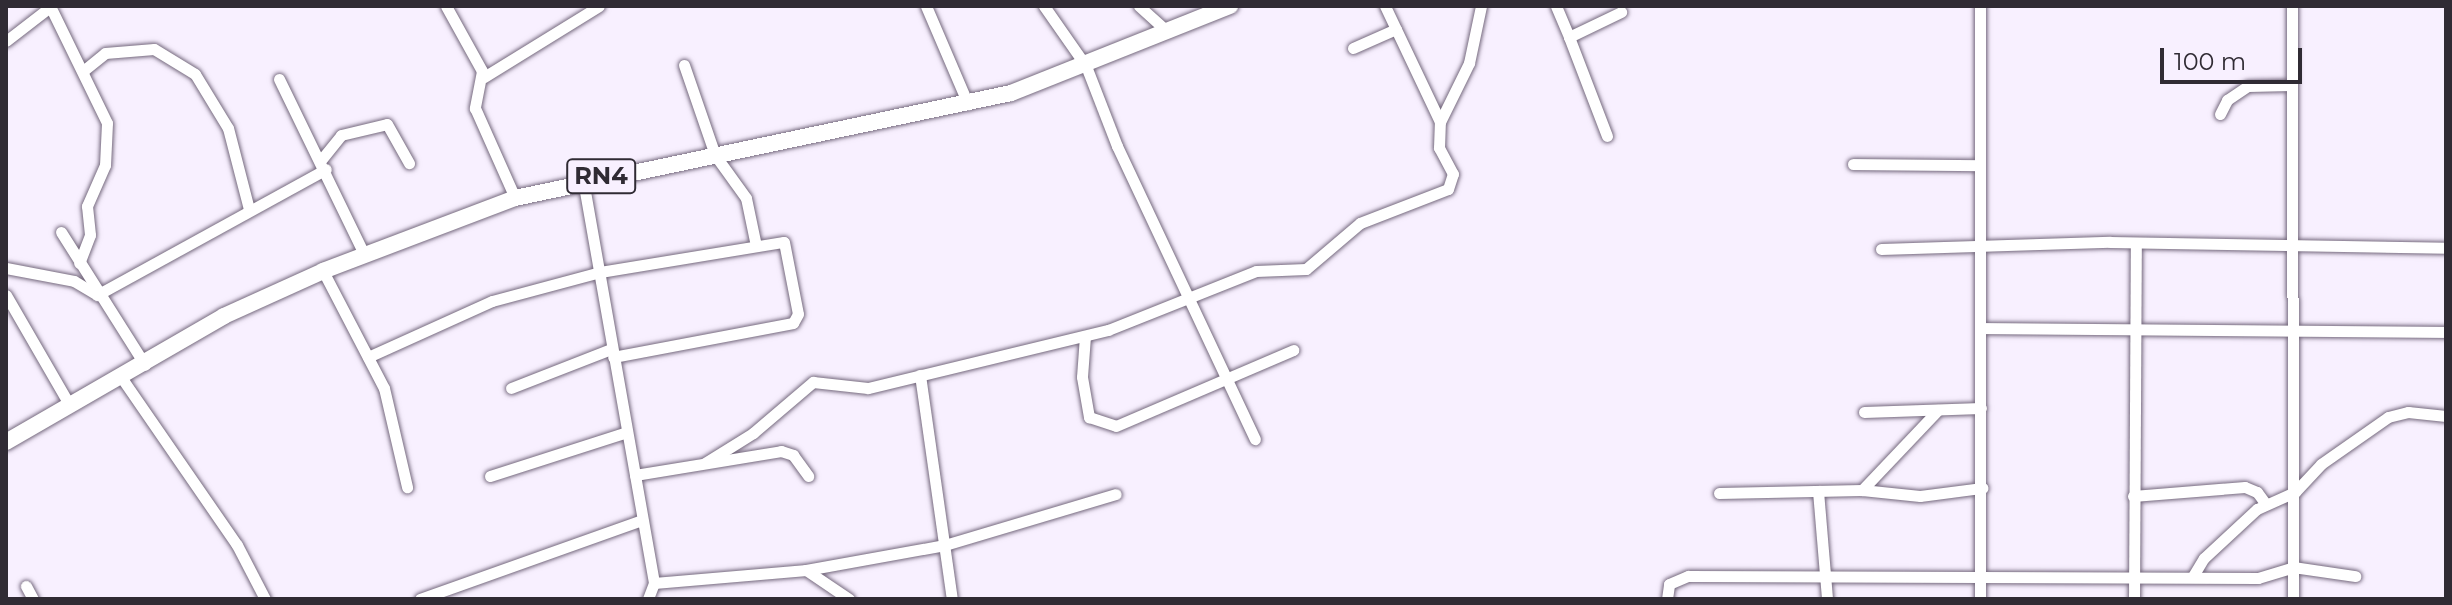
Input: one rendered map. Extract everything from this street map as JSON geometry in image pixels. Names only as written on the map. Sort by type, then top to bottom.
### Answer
[{"type":"highway","name":"RN4","points":[[6,442],[145,365],[224,316],[364,254],[515,198],[583,179],[968,104],[1086,66],[1230,6]]},
{"type":"street","points":[[6,41],[50,6],[105,116],[108,139],[100,186],[87,206],[90,235],[79,263]]},
{"type":"street","points":[[446,6],[484,77]]},
{"type":"street","points":[[515,198],[475,108],[474,94],[484,77],[599,6]]},
{"type":"street","points":[[926,6],[968,104]]},
{"type":"street","points":[[1044,6],[1086,66],[1187,297],[1255,439]]},
{"type":"street","points":[[1139,6],[1168,32]]},
{"type":"street","points":[[1385,6],[1440,122]]},
{"type":"street","points":[[705,463],[753,433],[813,382],[868,388],[1085,336],[1256,271],[1306,269],[1360,223],[1448,189],[1453,174],[1439,148],[1440,122],[1469,63],[1481,6]]},
{"type":"street","points":[[1556,6],[1607,136]]},
{"type":"street","points":[[1980,6],[1980,599]]},
{"type":"street","points":[[2292,6],[2289,246],[2295,492],[2293,599]]},
{"type":"street","points":[[1569,37],[1621,12]]},
{"type":"street","points":[[1353,48],[1396,29]]},
{"type":"street","points":[[83,71],[105,53],[133,48],[154,49],[195,74],[228,128],[249,209]]},
{"type":"street","points":[[684,65],[715,155],[746,198],[756,246]]},
{"type":"street","points":[[279,79],[324,165],[364,254]]},
{"type":"street","points":[[2220,114],[2227,100],[2248,86],[2291,85]]},
{"type":"street","points":[[97,295],[324,165],[341,135],[387,124],[409,163]]},
{"type":"street","points":[[1853,164],[1979,165]]},
{"type":"street","points":[[583,179],[654,583],[648,599]]},
{"type":"street","points":[[61,232],[97,295],[145,365]]},
{"type":"street","points":[[368,357],[492,301],[600,272],[784,242],[798,314],[793,323],[612,353],[511,388]]},
{"type":"street","points":[[2134,599],[2133,326],[2136,243]]},
{"type":"street","points":[[1881,249],[2136,243],[2446,248]]},
{"type":"street","points":[[6,268],[74,281],[97,295]]},
{"type":"street","points":[[323,271],[384,388],[407,487]]},
{"type":"street","points":[[6,295],[70,406]]},
{"type":"street","points":[[1981,328],[2290,327],[2446,332]]},
{"type":"street","points":[[1085,336],[1084,394],[1095,422],[1116,426],[1293,350]]},
{"type":"street","points":[[920,375],[952,599]]},
{"type":"street","points":[[121,377],[237,545],[265,599]]},
{"type":"street","points":[[1864,412],[1981,408]]},
{"type":"street","points":[[1862,490],[1938,410]]},
{"type":"street","points":[[2193,576],[2204,558],[2265,503],[2295,492],[2321,464],[2388,417],[2408,412],[2446,416]]},
{"type":"street","points":[[490,476],[627,432]]},
{"type":"street","points":[[635,475],[781,451],[793,455],[808,476]]},
{"type":"street","points":[[2133,496],[2245,487],[2257,492],[2265,503]]},
{"type":"street","points":[[1719,493],[1862,490],[1920,496],[1982,488]]},
{"type":"street","points":[[1818,491],[1827,599]]},
{"type":"street","points":[[654,583],[806,570],[945,545],[1116,494]]},
{"type":"street","points":[[420,599],[642,520]]},
{"type":"street","points":[[1667,599],[1669,584],[1688,576],[1981,573],[2270,577],[2293,567],[2355,576]]},
{"type":"street","points":[[806,570],[849,599]]},
{"type":"street","points":[[26,586],[33,599]]}]
